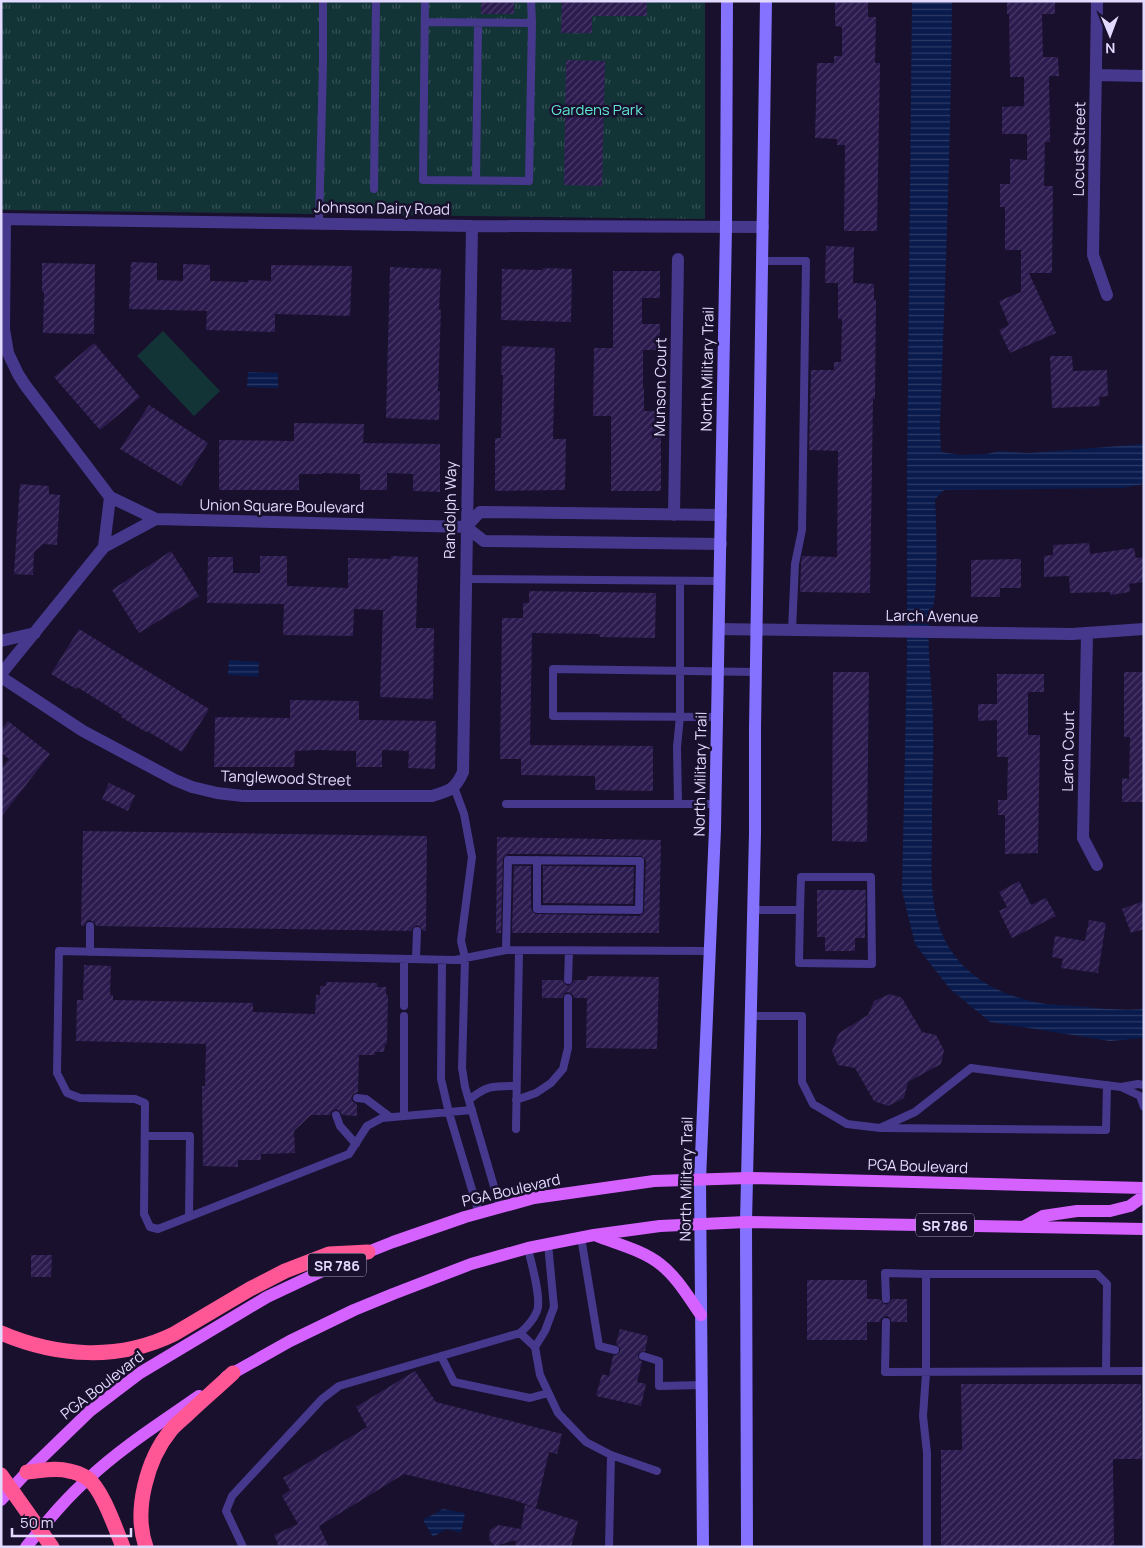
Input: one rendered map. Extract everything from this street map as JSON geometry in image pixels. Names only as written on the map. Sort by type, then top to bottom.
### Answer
[{"type":"highway","points":[[1,1333],[38,1346],[73,1353],[107,1352],[136,1348],[174,1334],[250,1289],[285,1271],[328,1254],[368,1252]]},
{"type":"highway","points":[[146,1547],[141,1522],[142,1502],[147,1476],[155,1454],[170,1431],[233,1372]]},
{"type":"highway","points":[[27,1472],[68,1470],[88,1478],[97,1488],[122,1547]]},
{"type":"highway","points":[[1,1475],[52,1547]]},
{"type":"main road","name":"North Military Trail","points":[[703,1547],[700,1180],[715,804],[721,544],[727,1]]},
{"type":"main road","points":[[748,1547],[746,1222],[752,1016],[766,1]]},
{"type":"main road","name":"PGA Boulevard","points":[[1,1500],[90,1411],[140,1372],[267,1297],[335,1265],[368,1252],[500,1207],[534,1198],[654,1181],[748,1178],[1144,1188]]},
{"type":"main road","points":[[1022,1227],[1043,1216],[1077,1211],[1110,1212],[1130,1206],[1144,1196]]},
{"type":"main road","name":"SR 786","points":[[26,1547],[88,1478],[124,1449],[233,1372],[290,1341],[354,1310],[472,1264],[528,1248],[594,1235],[660,1226],[746,1222],[1144,1229]]},
{"type":"main road","points":[[594,1235],[642,1254],[660,1264],[674,1278],[701,1315]]},
{"type":"street","name":"Locust Street","points":[[1097,1],[1093,255],[1107,295]]},
{"type":"street","points":[[1096,75],[1144,76]]},
{"type":"street","name":"Johnson Dairy Road","points":[[3,219],[472,226],[763,227]]},
{"type":"street","points":[[3,219],[4,329],[8,353],[18,374],[110,497],[156,519]]},
{"type":"street","name":"Randolph Way","points":[[452,789],[458,783],[463,772],[472,226]]},
{"type":"street","name":"Munson Court","points":[[674,514],[678,259]]},
{"type":"street","points":[[104,547],[110,497]]},
{"type":"street","points":[[721,515],[480,512],[466,527],[484,541],[721,544]]},
{"type":"street","name":"Union Square Boulevard","points":[[1,675],[104,547],[156,519],[466,527]]},
{"type":"street","name":"Larch Avenue","points":[[719,629],[1087,634],[1144,629]]},
{"type":"street","points":[[1,641],[35,633]]},
{"type":"street","name":"Larch Court","points":[[1087,634],[1083,838],[1097,865]]},
{"type":"street","name":"Tanglewood Street","points":[[1,675],[83,731],[175,780],[192,787],[217,793],[253,796],[432,796],[452,789]]},
{"type":"lane","points":[[319,223],[323,1]]},
{"type":"lane","points":[[374,189],[376,1]]},
{"type":"lane","points":[[425,1],[423,180],[529,181],[532,23],[530,1]]},
{"type":"lane","points":[[425,22],[532,23]]},
{"type":"lane","points":[[476,180],[478,23]]},
{"type":"lane","points":[[762,261],[806,262],[802,530],[795,564],[792,630]]},
{"type":"lane","points":[[465,579],[720,582]]},
{"type":"lane","points":[[678,804],[677,747],[680,716],[680,581]]},
{"type":"lane","points":[[717,717],[553,716],[553,669],[756,672]]},
{"type":"lane","points":[[452,789],[464,814],[472,857],[461,941],[465,958],[462,1068],[465,1087],[500,1207]]},
{"type":"lane","points":[[506,804],[715,804]]},
{"type":"lane","points":[[506,950],[508,860],[537,860],[640,861],[639,910],[537,909],[537,860]]},
{"type":"lane","points":[[801,877],[871,877],[872,964],[799,963],[800,910],[801,877]]},
{"type":"lane","points":[[753,910],[800,910]]},
{"type":"lane","points":[[90,926],[90,952]]},
{"type":"lane","points":[[416,959],[417,931]]},
{"type":"lane","points":[[472,1110],[382,1118],[367,1126],[349,1154],[158,1229],[150,1227],[144,1214],[145,1103],[135,1098],[80,1098],[67,1093],[57,1073],[59,951],[455,960],[506,950],[710,951]]},
{"type":"lane","points":[[516,1129],[519,951]]},
{"type":"lane","points":[[568,980],[569,951]]},
{"type":"lane","points":[[404,959],[404,1006]]},
{"type":"lane","points":[[442,960],[441,1079],[449,1113],[479,1213]]},
{"type":"lane","points":[[516,1100],[536,1093],[550,1083],[563,1069],[568,1048],[568,998]]},
{"type":"lane","points":[[404,1016],[404,1116]]},
{"type":"lane","points":[[752,1016],[802,1016],[802,1082],[813,1104],[847,1124],[880,1128],[1106,1130],[1107,1085]]},
{"type":"lane","points":[[880,1128],[915,1112],[971,1068],[1121,1087],[1140,1096],[1144,1107]]},
{"type":"lane","points":[[1121,1087],[1138,1084],[1144,1085]]},
{"type":"lane","points":[[469,1100],[481,1090],[495,1086],[516,1086]]},
{"type":"lane","points":[[357,1098],[366,1099],[390,1117]]},
{"type":"lane","points":[[336,1115],[340,1126],[356,1144]]},
{"type":"lane","points":[[145,1136],[190,1136],[189,1217]]},
{"type":"lane","points":[[581,1238],[599,1346],[615,1350]]},
{"type":"lane","points":[[535,1347],[545,1331],[554,1307],[548,1244]]},
{"type":"lane","points":[[243,1547],[226,1511],[232,1496],[322,1399],[339,1386],[520,1333],[530,1324],[538,1309],[537,1289],[528,1248]]},
{"type":"lane","points":[[886,1299],[885,1273],[1097,1274],[1107,1284],[1106,1370]]},
{"type":"lane","points":[[926,1274],[926,1373],[923,1416],[927,1453],[927,1547]]},
{"type":"lane","points":[[886,1322],[885,1372],[1144,1371]]},
{"type":"lane","points":[[520,1333],[535,1347],[540,1374],[558,1413],[586,1442],[611,1455],[657,1471]]},
{"type":"lane","points":[[441,1356],[454,1382],[530,1398],[548,1393]]},
{"type":"lane","points":[[643,1356],[659,1361],[658,1386],[702,1385]]},
{"type":"lane","points":[[609,1547],[611,1455]]},
{"type":"green space","name":"Gardens Park","points":[[1,1],[705,1],[705,219],[1,210]]},
{"type":"green space","points":[[163,331],[220,391],[194,416],[137,356]]},
{"type":"water","points":[[912,1],[952,1],[940,425],[941,452],[961,455],[987,454],[999,451],[1028,453],[1144,444],[1144,484],[1122,488],[944,490],[935,499],[936,585],[929,623],[929,661],[933,712],[932,884],[937,918],[942,934],[958,960],[966,969],[987,984],[1010,995],[1039,1003],[1127,1010],[1144,1009],[1144,1038],[1110,1041],[990,1022],[950,989],[915,944],[902,891],[907,656]]},
{"type":"water","points":[[248,372],[278,373],[278,388],[247,387]]},
{"type":"water","points":[[229,660],[259,662],[258,677],[228,675]]},
{"type":"water","points":[[443,1509],[465,1513],[461,1533],[446,1529],[433,1537],[423,1520]]},
{"type":"building","points":[[481,1],[514,1],[514,14],[481,14]]},
{"type":"building","points":[[562,1],[647,1],[647,16],[592,16],[592,33],[561,33]]},
{"type":"building","points":[[835,1],[868,1],[868,17],[876,17],[875,63],[880,63],[877,231],[844,231],[845,145],[837,145],[837,139],[815,138],[817,63],[834,63],[834,56],[842,56],[842,27],[835,26]]},
{"type":"building","points":[[1007,1],[1055,1],[1055,14],[1042,14],[1043,57],[1058,57],[1059,76],[1049,76],[1050,142],[1045,142],[1044,186],[1053,186],[1052,273],[1029,273],[1056,333],[1010,353],[999,330],[1009,325],[999,301],[1021,292],[1021,250],[1005,250],[1005,207],[1000,207],[1000,184],[1010,184],[1010,159],[1027,160],[1027,134],[1002,134],[1002,107],[1024,106],[1024,77],[1010,77]]},
{"type":"building","points":[[566,60],[605,61],[602,186],[564,185]]},
{"type":"building","points":[[826,246],[854,247],[853,283],[874,284],[874,300],[876,300],[875,399],[873,399],[870,593],[800,592],[802,556],[837,557],[838,451],[809,450],[811,370],[834,370],[834,362],[841,362],[842,319],[838,319],[838,283],[825,283]]},
{"type":"building","points":[[131,262],[157,263],[157,280],[183,281],[183,264],[210,265],[210,281],[248,282],[248,280],[271,281],[271,265],[352,266],[350,316],[275,314],[275,332],[206,330],[207,311],[129,309]]},
{"type":"building","points":[[42,263],[95,264],[94,334],[43,333],[44,292],[42,292]]},
{"type":"building","points":[[390,267],[441,269],[439,420],[386,418]]},
{"type":"building","points":[[543,268],[572,269],[571,322],[501,320],[502,269],[543,270]]},
{"type":"building","points":[[613,271],[660,271],[660,298],[642,298],[642,324],[660,324],[660,350],[643,350],[643,388],[644,411],[661,411],[661,491],[611,491],[611,416],[593,416],[594,348],[613,348]]},
{"type":"building","points":[[94,343],[140,397],[100,430],[54,377]]},
{"type":"building","points":[[502,346],[555,348],[553,439],[566,439],[565,490],[495,491],[495,438],[501,438]]},
{"type":"building","points":[[1050,356],[1072,356],[1073,371],[1107,370],[1108,396],[1099,397],[1100,406],[1052,408]]},
{"type":"building","points":[[149,405],[208,443],[181,486],[120,449]]},
{"type":"building","points":[[294,423],[364,424],[363,443],[440,444],[440,492],[413,491],[413,474],[387,473],[387,490],[360,490],[360,474],[322,473],[299,474],[299,490],[219,490],[219,440],[294,441]]},
{"type":"building","points":[[20,484],[49,486],[49,494],[60,495],[57,545],[43,544],[34,552],[33,575],[14,574]]},
{"type":"building","points":[[1089,543],[1090,554],[1134,548],[1136,558],[1144,557],[1144,582],[1129,584],[1130,592],[1110,595],[1110,592],[1070,593],[1069,576],[1044,577],[1044,556],[1053,555],[1053,545]]},
{"type":"building","points":[[171,551],[199,596],[139,633],[112,590]]},
{"type":"building","points":[[260,556],[287,556],[287,586],[348,588],[348,558],[391,559],[391,556],[418,557],[416,628],[434,628],[433,699],[380,697],[383,610],[354,609],[353,636],[283,635],[284,604],[207,603],[208,557],[233,557],[233,573],[260,573]]},
{"type":"building","points":[[1021,559],[1021,588],[1000,588],[1000,597],[971,597],[971,560]]},
{"type":"building","points":[[529,591],[656,593],[655,638],[600,637],[599,634],[532,633],[530,745],[653,746],[653,791],[595,790],[595,776],[521,775],[521,759],[500,759],[502,618],[523,618],[523,603],[529,603]]},
{"type":"building","points":[[79,629],[209,709],[182,752],[121,717],[122,715],[77,687],[76,689],[51,674]]},
{"type":"building","points":[[833,672],[869,672],[867,842],[832,841]]},
{"type":"building","points":[[1124,672],[1144,672],[1144,802],[1122,802],[1122,778],[1129,779],[1130,737],[1124,737]]},
{"type":"building","points":[[997,674],[1044,674],[1044,692],[1028,692],[1028,735],[1040,735],[1038,853],[1005,854],[1005,815],[998,815],[998,800],[1007,800],[1008,757],[997,757],[997,720],[978,721],[978,704],[997,704]]},
{"type":"building","points":[[290,700],[359,701],[359,720],[436,721],[435,769],[408,768],[409,751],[382,750],[382,767],[356,767],[356,751],[317,750],[295,751],[294,767],[214,767],[215,717],[290,718]]},
{"type":"building","points":[[8,721],[50,754],[1,817],[1,769],[9,759],[1,753],[1,730]]},
{"type":"building","points":[[109,783],[135,795],[128,811],[102,799]]},
{"type":"building","points":[[83,831],[427,836],[426,931],[423,931],[417,925],[411,931],[96,926],[90,920],[84,926],[81,926]]},
{"type":"building","points":[[497,837],[661,840],[659,933],[512,933],[514,866],[531,866],[531,909],[535,914],[639,916],[644,912],[646,861],[642,856],[508,854],[503,858],[501,933],[496,933]]},
{"type":"building","points":[[543,866],[634,867],[633,904],[543,903]]},
{"type":"building","points":[[1019,881],[1031,905],[1046,898],[1056,916],[1012,938],[999,911],[1007,907],[999,892]]},
{"type":"building","points":[[817,890],[866,890],[865,938],[855,938],[855,951],[825,951],[825,937],[817,937]]},
{"type":"building","points":[[1144,901],[1144,929],[1131,933],[1122,909]]},
{"type":"building","points":[[1089,920],[1106,923],[1098,973],[1061,968],[1063,959],[1052,957],[1055,936],[1085,941]]},
{"type":"building","points":[[84,965],[111,966],[110,995],[113,995],[113,1000],[253,1003],[253,1012],[315,1014],[316,995],[320,995],[320,986],[326,986],[326,982],[377,983],[377,987],[386,987],[386,995],[388,995],[387,1044],[385,1044],[384,1052],[375,1052],[375,1055],[359,1055],[358,1092],[353,1094],[351,1098],[357,1104],[357,1116],[342,1115],[336,1109],[330,1115],[311,1115],[294,1131],[295,1153],[261,1154],[261,1160],[238,1160],[238,1167],[203,1166],[202,1086],[205,1086],[206,1044],[76,1041],[77,1000],[83,1000]]},
{"type":"building","points":[[587,976],[659,977],[657,1049],[586,1048],[587,998],[574,998],[568,992],[562,998],[542,998],[542,980],[562,980],[568,986],[574,980],[587,980]]},
{"type":"building","points":[[890,994],[902,998],[922,1032],[936,1035],[944,1050],[941,1064],[908,1082],[904,1098],[888,1106],[874,1101],[855,1068],[838,1065],[832,1051],[839,1033],[868,1015],[874,1001]]},
{"type":"building","points":[[31,1255],[52,1255],[51,1277],[31,1277]]},
{"type":"building","points":[[807,1280],[867,1280],[867,1299],[880,1299],[886,1305],[892,1299],[907,1299],[907,1322],[892,1322],[886,1316],[880,1322],[867,1322],[867,1340],[807,1340]]},
{"type":"building","points":[[620,1329],[648,1336],[645,1351],[640,1352],[638,1355],[642,1362],[637,1382],[646,1384],[641,1406],[596,1396],[602,1374],[609,1376],[613,1355],[617,1355],[620,1352],[620,1348],[616,1344]]},
{"type":"building","points":[[415,1371],[436,1402],[562,1434],[557,1454],[549,1452],[536,1508],[514,1500],[404,1474],[319,1526],[329,1547],[279,1547],[274,1535],[298,1524],[282,1496],[290,1490],[283,1478],[367,1427],[356,1407]]},
{"type":"building","points":[[961,1384],[1141,1384],[1142,1459],[1113,1459],[1114,1547],[941,1547],[941,1450],[962,1450]]},
{"type":"building","points":[[525,1505],[578,1521],[571,1547],[515,1547],[516,1540],[495,1546],[489,1540],[490,1530],[498,1525],[521,1529]]}]
